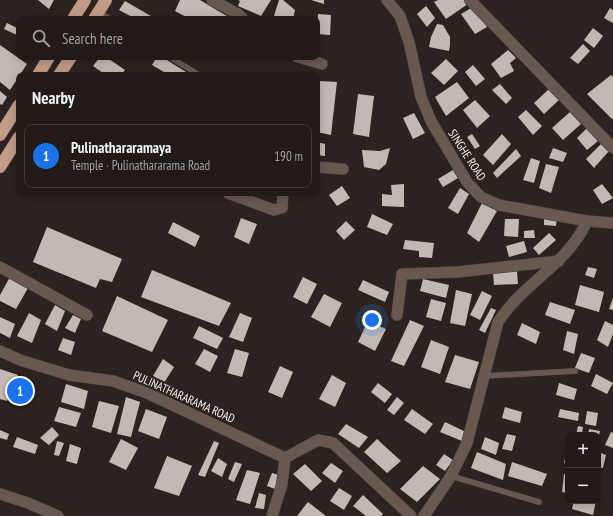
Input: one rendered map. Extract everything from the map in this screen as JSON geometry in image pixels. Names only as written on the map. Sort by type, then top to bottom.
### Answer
[{"type":"highway","points":[[75,16],[85,0]]},
{"type":"highway","points":[[96,16],[106,0]]},
{"type":"highway","points":[[40,72],[47,60]]},
{"type":"highway","points":[[61,72],[68,60]]},
{"type":"highway","points":[[0,135],[16,110]]},
{"type":"highway","points":[[0,167],[16,142]]},
{"type":"street","points":[[212,0],[240,16]]},
{"type":"street","points":[[470,0],[613,148]]},
{"type":"street","name":"SINGHE ROAD","points":[[390,1],[400,16],[409,42],[421,97],[431,121],[467,182],[481,197],[499,205],[587,221],[613,223]]},
{"type":"street","points":[[308,60],[322,64]]},
{"type":"street","points":[[320,167],[343,169]]},
{"type":"street","points":[[236,196],[274,210],[282,208],[283,196]]},
{"type":"street","points":[[424,516],[451,476],[467,443],[498,322],[507,308],[559,261],[581,234],[587,221]]},
{"type":"street","points":[[397,315],[402,274],[458,272],[559,261]]},
{"type":"street","points":[[0,266],[87,315]]},
{"type":"street","name":"PULINATHARARAMA ROAD","points":[[0,351],[20,360],[69,375],[113,381],[147,393],[285,458]]},
{"type":"street","points":[[272,516],[282,484],[285,458],[318,440],[333,444],[411,516]]},
{"type":"street","points":[[0,494],[28,503],[58,516]]},
{"type":"lane","points":[[175,60],[194,72]]},
{"type":"lane","points":[[483,376],[575,371]]},
{"type":"lane","points":[[451,476],[539,502]]},
{"type":"building","points":[[38,0],[54,0],[49,9]]},
{"type":"building","points":[[180,0],[200,0],[227,16],[184,16],[175,11]]},
{"type":"building","points":[[238,0],[271,0],[261,16],[238,6],[240,1]]},
{"type":"building","points":[[279,0],[283,0],[295,10],[294,16],[274,16]]},
{"type":"building","points":[[311,0],[324,0],[324,4]]},
{"type":"building","points":[[438,0],[464,0],[468,4],[446,19],[434,2]]},
{"type":"building","points":[[125,1],[151,16],[130,16],[119,10]]},
{"type":"building","points":[[426,6],[435,18],[427,27],[417,14]]},
{"type":"building","points":[[473,7],[487,27],[475,34],[461,14]]},
{"type":"building","points":[[610,8],[613,10],[613,23],[604,18]]},
{"type":"building","points":[[318,14],[331,15],[330,35],[320,34],[320,16],[318,16]]},
{"type":"building","points":[[7,23],[16,28],[16,35],[4,29]]},
{"type":"building","points":[[437,24],[443,25],[450,37],[449,51],[429,47],[431,37]]},
{"type":"building","points":[[593,28],[603,36],[594,48],[584,40]]},
{"type":"building","points":[[583,44],[590,51],[578,64],[570,58]]},
{"type":"building","points":[[0,45],[16,56],[16,60],[21,60],[27,64],[22,72],[16,72],[16,81],[10,90],[0,82]]},
{"type":"building","points":[[508,50],[516,58],[510,63],[514,71],[501,78],[491,64]]},
{"type":"building","points":[[446,59],[458,71],[444,85],[431,73]]},
{"type":"building","points":[[98,60],[110,60],[125,70],[123,72],[102,72],[93,66]]},
{"type":"building","points":[[155,60],[167,60],[186,72],[164,72],[152,65]]},
{"type":"building","points":[[473,65],[485,79],[476,86],[465,72]]},
{"type":"building","points":[[611,75],[613,77],[612,119],[587,94]]},
{"type":"building","points":[[320,81],[337,82],[331,135],[320,133]]},
{"type":"building","points":[[457,82],[469,98],[446,116],[435,97]]},
{"type":"building","points":[[500,84],[512,98],[506,104],[492,90]]},
{"type":"building","points":[[549,89],[559,100],[544,114],[534,103]]},
{"type":"building","points":[[0,91],[7,97],[2,105],[0,104]]},
{"type":"building","points":[[358,94],[374,96],[369,137],[353,134]]},
{"type":"building","points":[[475,100],[490,116],[477,128],[463,110]]},
{"type":"building","points":[[526,110],[542,126],[533,135],[518,117]]},
{"type":"building","points":[[570,112],[581,124],[563,140],[552,128]]},
{"type":"building","points":[[414,113],[425,133],[413,139],[403,118]]},
{"type":"building","points":[[587,128],[598,141],[587,150],[577,138]]},
{"type":"building","points":[[472,134],[480,146],[475,149],[467,137]]},
{"type":"building","points":[[502,134],[511,144],[493,165],[483,155]]},
{"type":"building","points":[[320,143],[325,144],[325,156],[320,155]]},
{"type":"building","points":[[601,144],[609,151],[594,168],[586,159]]},
{"type":"building","points":[[390,148],[386,164],[379,170],[364,167],[362,150],[380,151]]},
{"type":"building","points":[[553,148],[567,153],[563,162],[549,158]]},
{"type":"building","points":[[516,149],[521,156],[497,178],[493,173]]},
{"type":"building","points":[[531,158],[540,161],[534,183],[523,180]]},
{"type":"building","points":[[546,164],[559,167],[551,193],[539,188]]},
{"type":"building","points":[[453,170],[458,178],[443,187],[438,179]]},
{"type":"building","points":[[404,184],[404,207],[382,206],[382,194],[392,195],[391,185]]},
{"type":"building","points":[[602,184],[613,198],[602,204],[593,190]]},
{"type":"building","points":[[342,186],[350,198],[337,206],[329,195]]},
{"type":"building","points":[[460,188],[469,194],[458,214],[448,208]]},
{"type":"building","points":[[482,203],[497,211],[479,242],[467,233]]},
{"type":"building","points":[[372,214],[393,224],[387,235],[367,227]]},
{"type":"building","points":[[544,216],[557,217],[556,226],[544,225]]},
{"type":"building","points":[[241,218],[257,224],[249,244],[234,237]]},
{"type":"building","points":[[505,219],[519,219],[518,237],[504,236]]},
{"type":"building","points":[[346,221],[355,230],[344,240],[336,231]]},
{"type":"building","points":[[173,222],[200,236],[195,247],[168,233]]},
{"type":"building","points":[[47,227],[122,259],[112,282],[100,279],[96,288],[33,262]]},
{"type":"building","points":[[534,230],[535,238],[524,238],[524,231]]},
{"type":"building","points":[[549,233],[556,240],[539,255],[533,248]]},
{"type":"building","points":[[405,240],[434,243],[432,258],[419,257],[419,251],[403,249]]},
{"type":"building","points":[[524,241],[527,252],[509,257],[506,246]]},
{"type":"building","points":[[588,267],[597,269],[594,278],[585,275]]},
{"type":"building","points":[[152,270],[231,303],[219,326],[141,297]]},
{"type":"building","points":[[517,271],[518,284],[494,285],[493,272]]},
{"type":"building","points":[[10,277],[28,288],[16,309],[0,301],[0,295]]},
{"type":"building","points":[[303,277],[317,284],[307,304],[293,297]]},
{"type":"building","points":[[423,279],[449,285],[446,298],[420,291]]},
{"type":"building","points":[[363,280],[389,292],[385,302],[358,290]]},
{"type":"building","points":[[580,285],[604,292],[599,312],[575,305]]},
{"type":"building","points":[[456,290],[472,294],[465,326],[450,323]]},
{"type":"building","points":[[482,291],[492,296],[480,320],[470,315]]},
{"type":"building","points":[[324,294],[342,303],[330,327],[311,317]]},
{"type":"building","points":[[117,296],[168,320],[152,352],[102,331]]},
{"type":"building","points":[[613,298],[613,310],[609,309]]},
{"type":"building","points":[[431,299],[446,303],[441,321],[426,317]]},
{"type":"building","points":[[550,302],[575,310],[570,324],[545,315]]},
{"type":"building","points":[[55,305],[65,311],[57,331],[45,324]]},
{"type":"building","points":[[491,308],[496,310],[485,333],[479,330]]},
{"type":"building","points":[[29,313],[41,320],[32,343],[17,336]]},
{"type":"building","points":[[240,313],[252,318],[243,342],[229,337]]},
{"type":"building","points":[[73,315],[81,319],[75,333],[65,328]]},
{"type":"building","points":[[0,317],[15,324],[10,338],[0,333]]},
{"type":"building","points":[[410,320],[424,326],[404,366],[391,361]]},
{"type":"building","points":[[368,321],[386,329],[375,351],[358,342]]},
{"type":"building","points":[[605,321],[613,325],[613,334],[608,347],[597,340]]},
{"type":"building","points":[[522,323],[540,332],[536,344],[517,335]]},
{"type":"building","points":[[199,326],[223,338],[217,349],[193,338]]},
{"type":"building","points":[[567,331],[578,334],[574,354],[563,350]]},
{"type":"building","points":[[63,338],[75,342],[71,355],[58,350]]},
{"type":"building","points":[[431,340],[449,347],[440,374],[421,367]]},
{"type":"building","points":[[204,349],[218,356],[210,372],[195,364]]},
{"type":"building","points":[[235,349],[249,353],[242,377],[227,373]]},
{"type":"building","points":[[581,353],[595,358],[589,373],[575,368]]},
{"type":"building","points":[[455,355],[479,362],[470,389],[445,382]]},
{"type":"building","points":[[163,359],[174,367],[164,383],[153,376]]},
{"type":"building","points":[[280,366],[293,372],[282,398],[268,392]]},
{"type":"building","points":[[0,369],[18,375],[7,401],[0,399]]},
{"type":"building","points":[[596,374],[613,383],[607,394],[591,386]]},
{"type":"building","points":[[332,375],[346,383],[335,407],[319,399]]},
{"type":"building","points":[[378,383],[392,394],[385,403],[371,392]]},
{"type":"building","points":[[559,383],[577,389],[574,400],[556,395]]},
{"type":"building","points":[[66,384],[88,391],[84,409],[61,402]]},
{"type":"building","points":[[126,397],[140,402],[131,437],[117,434]]},
{"type":"building","points":[[397,397],[404,403],[394,415],[387,410]]},
{"type":"building","points":[[99,401],[119,406],[111,433],[92,427]]},
{"type":"building","points":[[59,407],[81,413],[76,427],[54,421]]},
{"type":"building","points":[[505,407],[522,412],[520,423],[502,418]]},
{"type":"building","points":[[146,409],[167,417],[159,439],[138,431]]},
{"type":"building","points":[[412,409],[433,424],[425,434],[404,420]]},
{"type":"building","points":[[560,409],[579,413],[578,421],[558,417]]},
{"type":"building","points":[[587,411],[598,413],[596,426],[585,424]]},
{"type":"building","points":[[445,422],[466,432],[462,441],[440,432]]},
{"type":"building","points":[[346,424],[368,437],[359,448],[338,434]]},
{"type":"building","points":[[578,426],[583,427],[582,432],[577,432]]},
{"type":"building","points":[[52,427],[59,435],[49,445],[40,438]]},
{"type":"building","points":[[589,429],[600,431],[600,432],[588,432]]},
{"type":"building","points":[[0,430],[9,434],[7,440],[0,438]]},
{"type":"building","points":[[611,432],[613,433],[613,448],[605,445]]},
{"type":"building","points":[[507,434],[516,436],[512,451],[502,449]]},
{"type":"building","points":[[17,437],[38,445],[35,454],[13,447]]},
{"type":"building","points":[[485,437],[499,443],[496,455],[481,449]]},
{"type":"building","points":[[121,439],[138,448],[126,470],[109,462]]},
{"type":"building","points":[[377,439],[401,461],[387,473],[364,452]]},
{"type":"building","points":[[57,441],[64,443],[59,456],[54,455]]},
{"type":"building","points":[[214,441],[219,443],[205,477],[198,475]]},
{"type":"building","points":[[70,444],[81,448],[77,464],[66,461]]},
{"type":"building","points":[[477,452],[506,464],[503,480],[471,468]]},
{"type":"building","points":[[601,453],[606,455],[603,468],[601,468]]},
{"type":"building","points":[[444,454],[453,460],[445,471],[436,465]]},
{"type":"building","points":[[167,456],[192,466],[179,496],[154,488]]},
{"type":"building","points":[[218,458],[227,464],[222,477],[211,471]]},
{"type":"building","points":[[235,462],[242,464],[234,482],[228,479]]},
{"type":"building","points":[[512,462],[547,474],[542,486],[508,476]]},
{"type":"building","points":[[331,463],[343,471],[335,483],[322,473]]},
{"type":"building","points":[[305,464],[322,481],[311,491],[293,474]]},
{"type":"building","points":[[423,466],[440,479],[417,502],[400,489]]},
{"type":"building","points":[[247,470],[260,473],[250,504],[236,500]]},
{"type":"building","points":[[272,473],[279,475],[275,489],[267,486]]},
{"type":"building","points":[[564,474],[565,474],[565,492],[562,492]]},
{"type":"building","points":[[339,488],[352,496],[344,510],[330,501]]},
{"type":"building","points":[[259,493],[266,495],[264,509],[255,508]]},
{"type":"building","points":[[363,495],[383,514],[381,516],[366,516],[353,506]]},
{"type":"building","points":[[308,502],[326,516],[297,516]]},
{"type":"building","points":[[573,504],[595,504],[593,515],[572,509]]},
{"type":"place","name":"Pulinathararamaya","points":[[20,391]]}]
